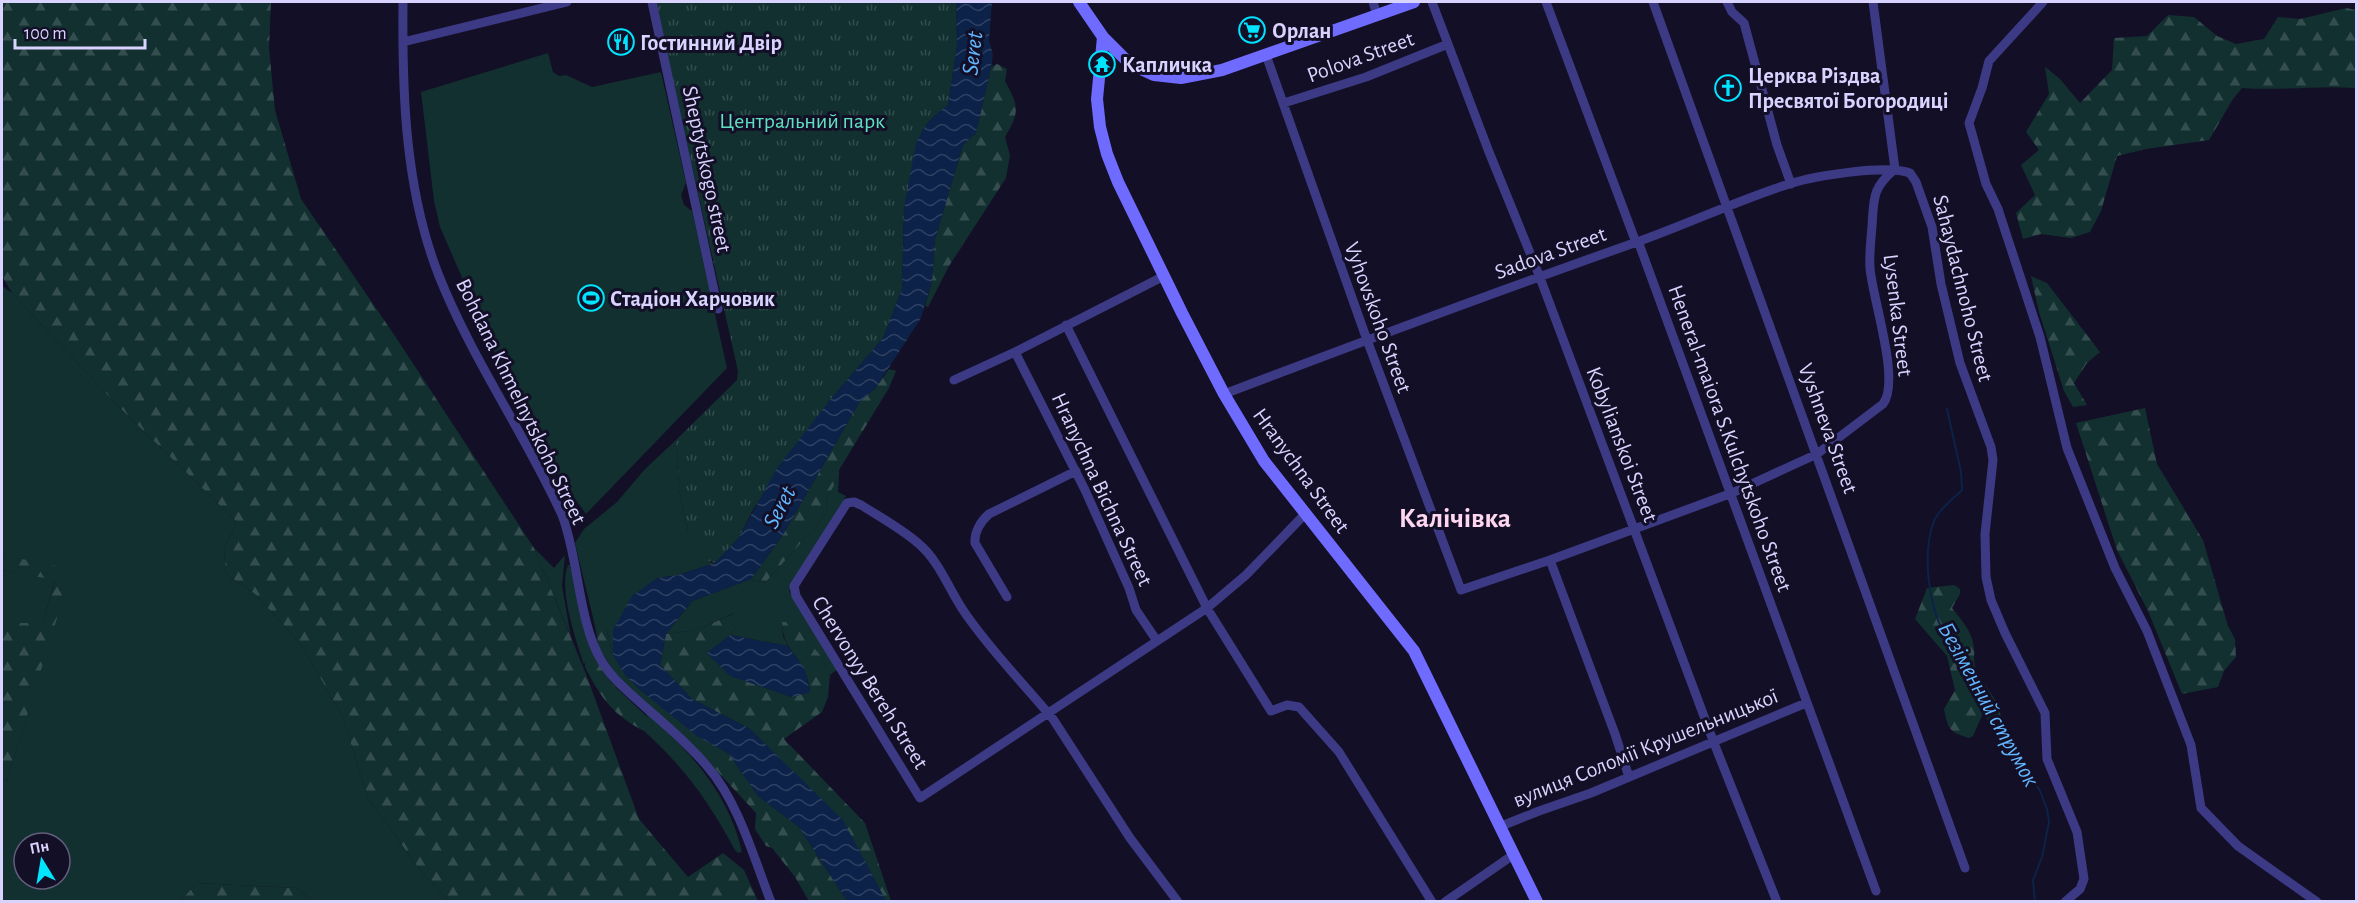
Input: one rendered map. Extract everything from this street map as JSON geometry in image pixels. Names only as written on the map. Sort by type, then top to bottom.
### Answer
[{"type":"street","name":"Bohdana Khmelnytskoho Street","points":[[403,2],[403,42],[410,156],[429,249],[440,278],[463,328],[562,515],[569,537],[591,639],[597,654],[618,682],[676,734],[716,777],[736,815],[771,902]]},
{"type":"street","points":[[403,42],[567,2]]},
{"type":"street","name":"Sheptytskogo street","points":[[652,2],[718,309]]},
{"type":"street","points":[[1079,2],[1103,37],[1130,64],[1147,72],[1172,78],[1190,78],[1209,74],[1414,2]]},
{"type":"street","points":[[1373,2],[1377,15]]},
{"type":"street","name":"Kobylianskoi Street","points":[[1432,2],[1539,275],[1714,743],[1777,902]]},
{"type":"street","name":"Heneral-maiora S.Kulchytskoho Street","points":[[1546,2],[1732,493],[1806,703],[1876,891]]},
{"type":"street","name":"Vyshneva Street","points":[[1653,2],[1965,868]]},
{"type":"street","points":[[1726,2],[1732,12],[1744,22],[1764,103],[1791,184]]},
{"type":"street","points":[[1872,2],[1895,169]]},
{"type":"street","points":[[2043,2],[1989,61],[1969,123],[1986,184],[1998,210],[2040,337],[2067,448],[2115,568],[2147,631],[2191,745],[2201,808],[2238,846],[2317,902]]},
{"type":"street","name":"Hranychna Street","points":[[1103,37],[1097,99],[1103,139],[1118,182],[1164,276],[1224,394],[1264,460],[1413,651],[1537,902]]},
{"type":"street","name":"Polova Street","points":[[1284,103],[1366,77],[1448,44]]},
{"type":"street","name":"Vyhovskoho Street","points":[[1266,55],[1367,340],[1461,590]]},
{"type":"street","name":"Sadova Street","points":[[1224,394],[1539,275],[1791,184],[1844,174],[1895,169]]},
{"type":"street","name":"Lysenka Street","points":[[1461,590],[1732,493],[1817,454],[1883,404],[1889,394],[1885,349],[1871,276],[1870,259],[1875,193],[1883,179],[1895,169]]},
{"type":"street","name":"Sahaydachnoho Street","points":[[1895,169],[1907,171],[1912,175],[1924,203],[1932,227],[1941,284],[1960,363],[1991,447],[1993,460],[1984,546],[1987,585],[2008,642],[2045,713],[2047,759],[2077,832],[2084,879],[2080,889],[2065,902]]},
{"type":"street","points":[[954,380],[1015,352],[1164,276]]},
{"type":"street","name":"Hranychna Bichna Street","points":[[1066,325],[1207,608],[1270,711],[1287,705],[1299,708],[1344,758],[1432,902]]},
{"type":"street","name":"Hranychna Bichna Street","points":[[1015,352],[1076,471],[1129,588],[1136,610],[1157,641]]},
{"type":"street","points":[[1007,597],[975,543],[975,536],[981,524],[989,514],[1076,471]]},
{"type":"street","name":"Chervonyy Bereh Street","points":[[854,502],[861,505],[924,549],[970,620],[1048,714],[920,798],[794,593],[796,582],[847,503],[854,502]]},
{"type":"street","points":[[1178,902],[1125,831],[1048,714],[1207,608],[1246,575],[1305,514]]},
{"type":"street","points":[[1550,560],[1616,734],[1629,777]]},
{"type":"street","name":"вулиця Соломії Крушельницької","points":[[1499,827],[1591,793],[1806,703]]},
{"type":"street","points":[[1445,902],[1514,855]]},
{"type":"green space","points":[[2,2],[271,2],[269,48],[275,110],[301,199],[395,336],[534,548],[586,674],[639,819],[688,877],[723,853],[744,870],[758,901],[450,901],[423,874],[368,798],[342,715],[300,643],[255,594],[226,574],[224,549],[237,522],[118,406],[12,293],[2,276]]},
{"type":"green space","name":"Центральний парк","points":[[655,2],[956,2],[957,46],[948,105],[923,129],[904,208],[902,289],[883,338],[830,400],[754,508],[738,539],[715,563],[704,559],[688,531],[679,489],[676,440],[737,380],[738,371]]},
{"type":"green space","points":[[2346,8],[2356,10],[2356,88],[2242,88],[2209,140],[2146,149],[2117,156],[2101,211],[2090,232],[2071,238],[2041,234],[2023,239],[2016,213],[2035,195],[2021,165],[2039,150],[2026,132],[2049,94],[2045,67],[2060,79],[2080,103],[2112,70],[2114,38],[2147,36],[2168,15],[2194,17],[2217,36],[2236,44],[2264,39],[2278,17],[2300,19]]},
{"type":"green space","name":"Стадіон Харчовик","points":[[548,53],[553,72],[559,76],[566,75],[592,87],[661,72],[686,183],[681,195],[684,205],[692,211],[727,368],[586,514],[533,440],[440,227],[434,201],[421,92]]},
{"type":"green space","points":[[997,64],[1007,69],[1005,81],[1016,109],[1005,137],[1010,155],[1006,178],[949,266],[928,307],[925,306],[932,281],[935,239],[963,145],[976,133],[991,67]]},
{"type":"green space","points":[[2031,276],[2047,283],[2100,352],[2087,363],[2074,383],[2087,405],[2073,407],[2064,391],[2039,312]]},
{"type":"green space","points":[[2,286],[12,293],[118,406],[237,522],[224,549],[226,574],[255,594],[300,643],[342,715],[368,798],[423,874],[450,901],[313,901],[296,888],[197,883],[180,901],[2,901],[2,780],[7,781],[71,570],[2,555]]},
{"type":"green space","points":[[889,369],[896,371],[889,388],[839,470],[839,477],[826,499],[828,509],[818,524],[765,583],[751,579],[784,533],[860,401],[875,389]]},
{"type":"green space","points":[[2145,408],[2157,464],[2203,540],[2228,626],[2235,639],[2236,657],[2224,671],[2218,687],[2182,694],[2148,611],[2117,550],[2076,423]]},
{"type":"green space","points":[[676,440],[679,489],[688,531],[711,563],[715,563],[678,575],[657,578],[613,630],[613,655],[606,627],[602,623],[595,626],[575,543],[584,529],[617,502],[645,469]]},
{"type":"green space","points":[[839,477],[838,492],[846,496],[789,591],[838,669],[830,675],[821,656],[791,622],[782,623],[783,636],[788,646],[730,635],[737,625],[734,613],[697,630],[666,634],[692,601],[751,579],[765,583],[818,524],[828,509],[826,499]]},
{"type":"green space","points":[[534,548],[554,568],[565,555],[562,586],[571,637]]},
{"type":"green space","points":[[2,555],[72,569],[7,781],[2,780],[2,623],[43,623],[55,580],[2,570]]},
{"type":"green space","points":[[570,565],[597,660],[585,662],[584,665],[567,600],[565,575]]},
{"type":"green space","points":[[2,570],[55,579],[43,623],[2,623]]},
{"type":"green space","points":[[1954,585],[1960,589],[1960,594],[1952,608],[1969,631],[1973,642],[1975,666],[1998,705],[2000,713],[2000,720],[1996,727],[1991,725],[1983,713],[1973,736],[1969,738],[1953,731],[1947,721],[1944,709],[1955,690],[1947,656],[1915,619],[1927,588]]},
{"type":"green space","points":[[735,613],[737,625],[730,635],[707,653],[731,676],[792,697],[810,692],[804,669],[784,637],[782,622],[792,622],[821,656],[830,675],[828,697],[822,712],[784,739],[865,823],[891,901],[886,901],[842,820],[750,729],[692,699],[660,665],[666,634],[697,630]]},
{"type":"green space","points":[[602,622],[606,627],[613,655],[639,689],[698,736],[729,754],[758,796],[799,827],[847,901],[809,901],[795,877],[772,848],[766,846],[755,829],[756,813],[690,742],[631,691],[613,670],[599,648],[595,626]]},
{"type":"green space","points":[[589,656],[598,662],[612,683],[653,724],[649,729],[644,731],[633,725],[609,705],[585,667]]},
{"type":"green space","points":[[645,714],[656,721],[679,743],[703,771],[723,801],[742,852],[738,853],[735,850],[716,816],[684,772],[644,731],[653,725]]},
{"type":"green space","points":[[197,883],[296,888],[313,901],[180,901]]},
{"type":"water","name":"Seret","points":[[956,2],[992,2],[989,40],[993,55],[976,133],[963,145],[935,239],[932,281],[921,318],[875,389],[860,401],[784,533],[751,579],[692,601],[666,634],[660,665],[692,699],[750,729],[843,820],[886,901],[847,901],[799,827],[758,796],[729,754],[697,736],[625,675],[613,655],[613,630],[632,596],[657,578],[678,575],[715,563],[738,539],[777,468],[830,400],[883,338],[902,289],[904,208],[916,143],[932,118],[948,105],[957,46]]},
{"type":"water","points":[[730,635],[788,646],[805,669],[810,692],[792,697],[730,676],[707,653]]},
{"type":"waterway","name":"Безіменний струмок","points":[[1947,409],[1961,472],[1962,490],[1943,508],[1934,521],[1928,548],[1928,578],[1934,608],[1944,633],[1962,647],[1966,664],[1986,708],[2007,735],[2040,791],[2047,809],[2049,822],[2042,857],[2033,880],[2035,902]]},
{"type":"place","name":"Орлан","points":[[1252,30]]},
{"type":"place","name":"Гостинний Двір","points":[[621,42]]},
{"type":"place","name":"Капличка","points":[[1102,64]]},
{"type":"place","name":"Церква Різдва Пресвятої Богородиці","points":[[1728,88]]},
{"type":"place","name":"Стадіон Харчовик","points":[[591,298]]},
{"type":"district","name":"Калічівка","points":[[1455,517]]}]
